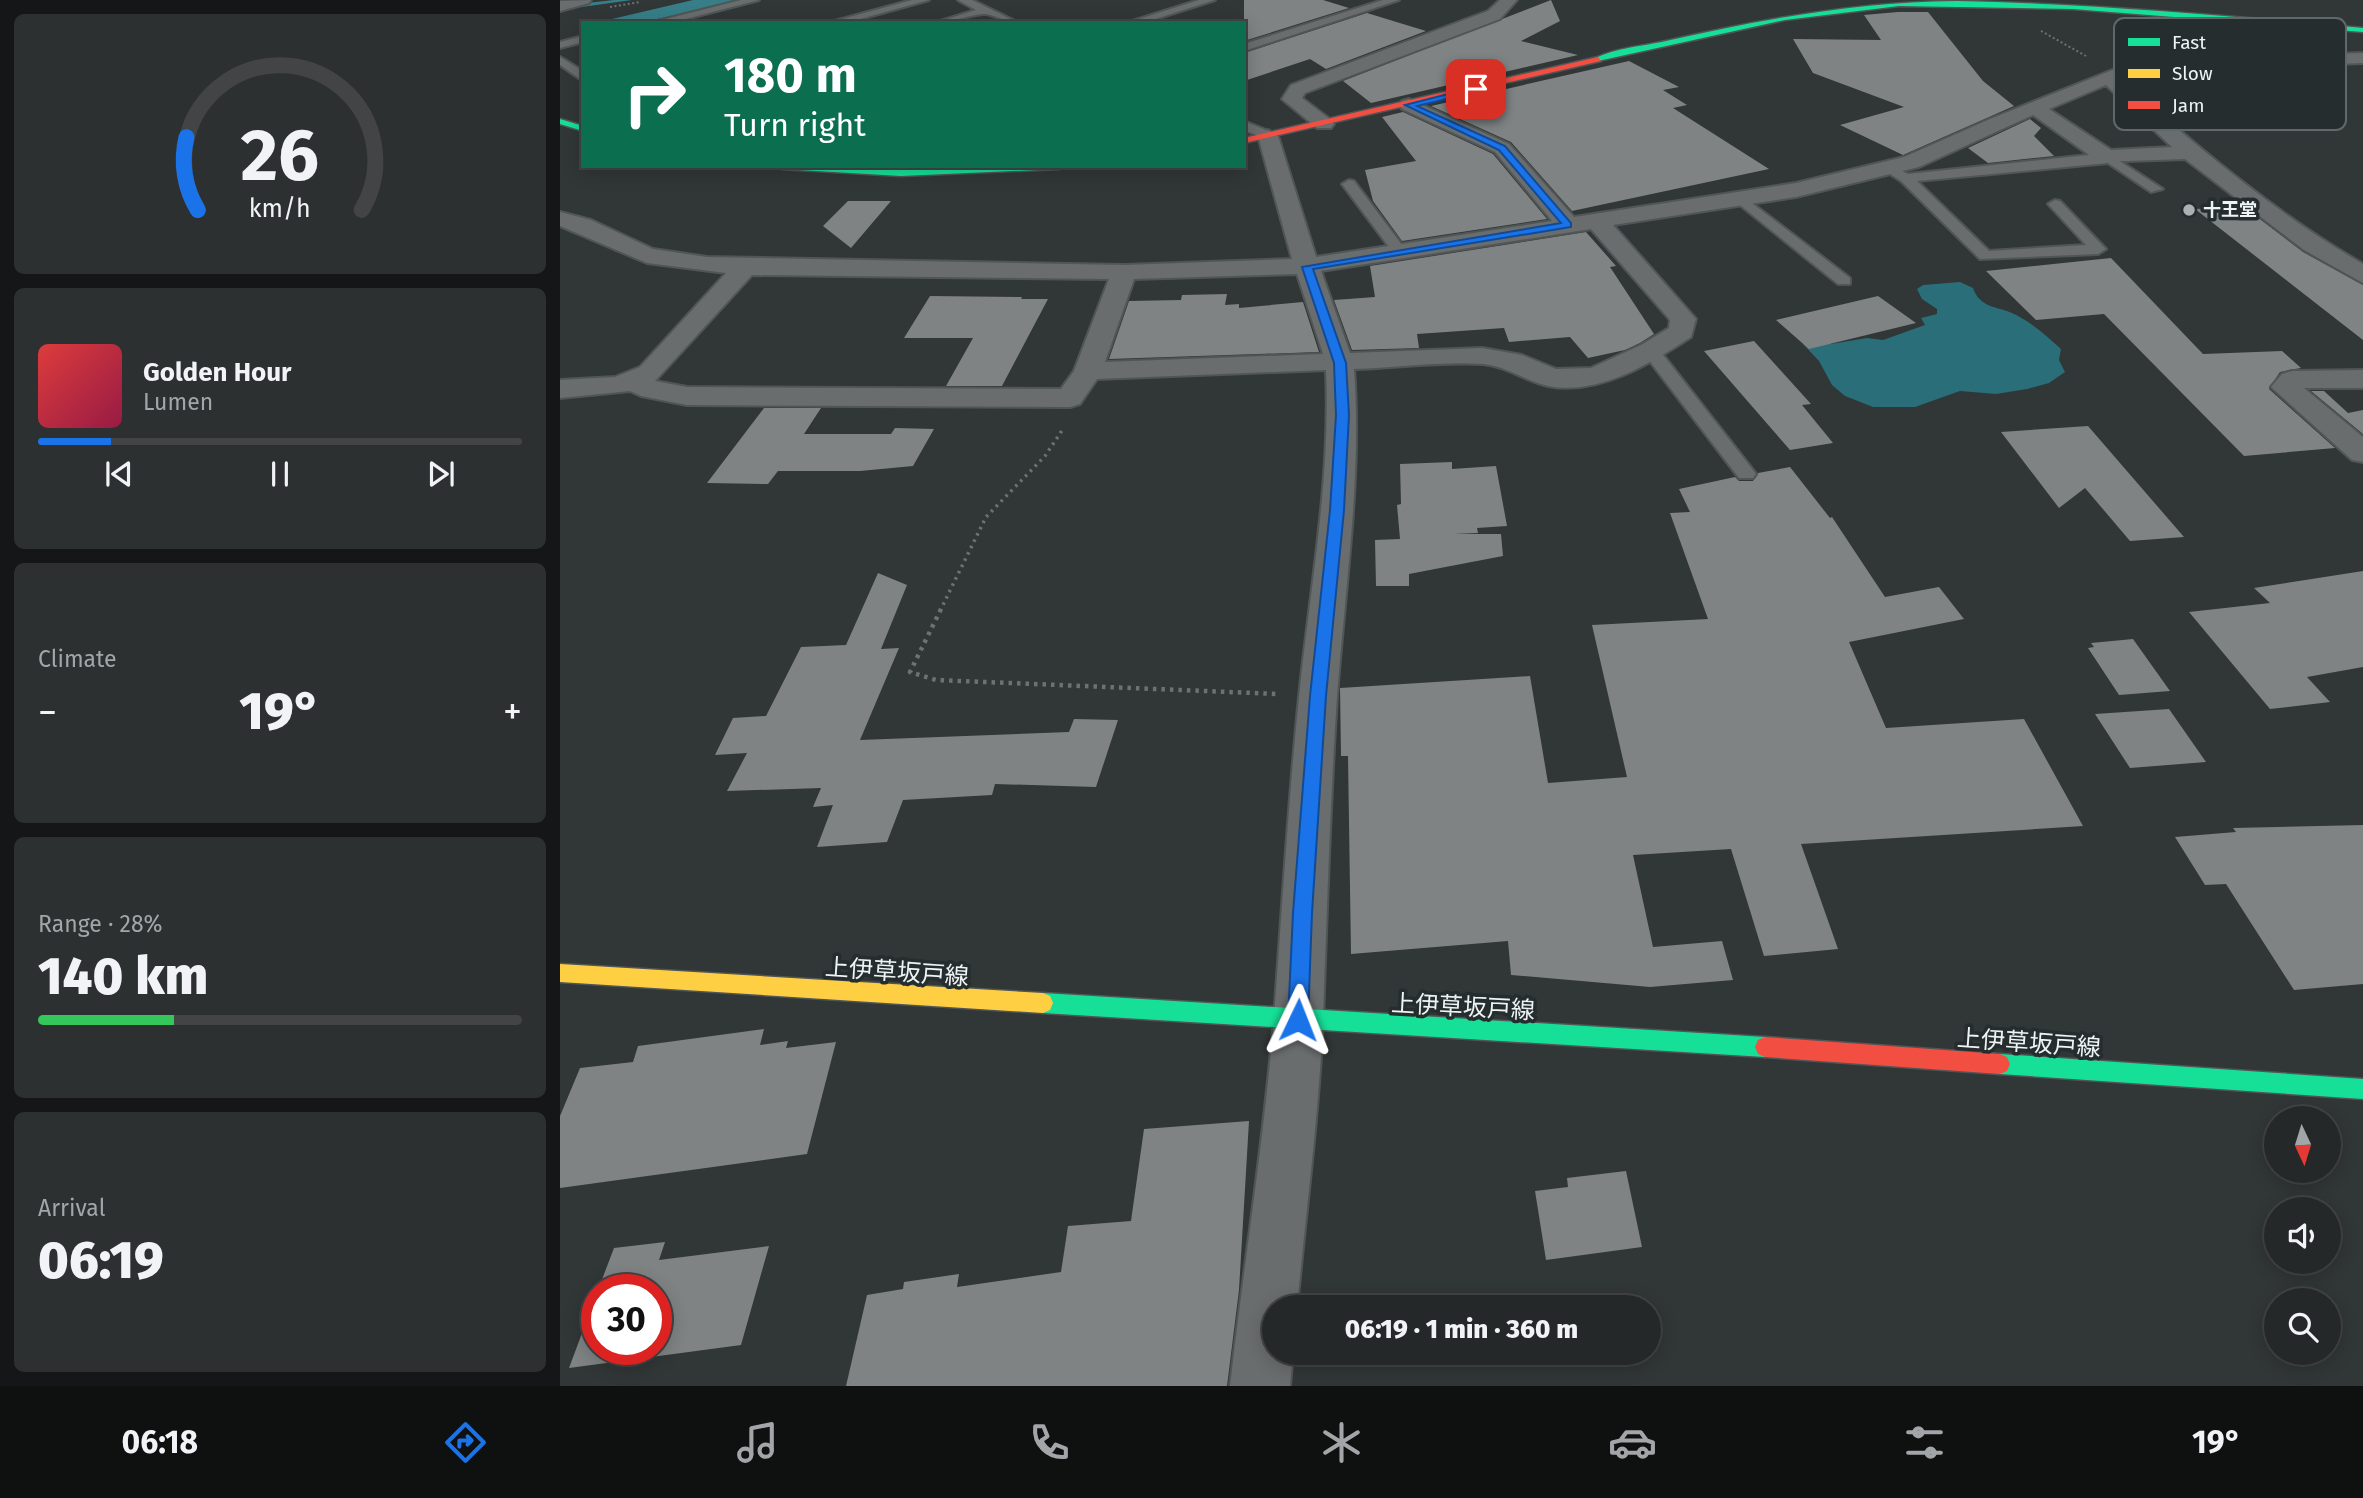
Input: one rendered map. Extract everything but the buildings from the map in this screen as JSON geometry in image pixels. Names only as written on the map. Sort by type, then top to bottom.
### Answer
[{"type":"street","points":[[562,5],[583,0]]},
{"type":"street","points":[[1324,124],[1293,99],[1298,89],[1494,15],[1509,0]]},
{"type":"street","points":[[1260,1386],[1298,1020],[1302,913],[1318,696],[1337,510],[1343,415],[1340,363],[1307,267],[1252,134],[1324,124],[1770,19],[1835,8],[1982,1],[2069,5],[2222,18]]},
{"type":"street","points":[[560,219],[598,230],[611,242],[646,255],[686,263],[745,267],[1124,272],[1307,267],[1897,173],[1911,162],[2113,75]]},
{"type":"street","points":[[1409,105],[1502,148],[1568,225]]},
{"type":"street","points":[[2035,108],[2109,158],[2190,152]]},
{"type":"street","points":[[560,121],[581,128]]},
{"type":"street","points":[[2168,130],[2190,152],[2313,245],[2363,275]]},
{"type":"street","points":[[816,168],[901,173],[971,173],[1034,168]]},
{"type":"street","points":[[1088,371],[1482,356],[1512,361],[1552,378],[1597,376],[1651,351],[1682,331],[1682,319],[1596,220]]},
{"type":"street","points":[[560,389],[619,385],[650,373],[745,267]]},
{"type":"street","points":[[634,381],[651,390],[687,396],[1070,398],[1088,371],[1124,272]]},
{"type":"street","points":[[2363,379],[2292,380],[2286,387],[2363,453]]},
{"type":"street","name":"上伊草坂戸線","points":[[560,973],[2363,1088]]},
{"type":"lane","points":[[664,21],[754,0]]},
{"type":"lane","points":[[840,21],[924,0]]},
{"type":"lane","points":[[965,0],[1010,21]]},
{"type":"lane","points":[[1162,0],[1183,8]]},
{"type":"lane","points":[[1138,21],[1210,0]]},
{"type":"lane","points":[[1246,47],[1394,0]]},
{"type":"lane","points":[[1348,3],[1366,9]]},
{"type":"lane","points":[[946,21],[986,10]]},
{"type":"lane","points":[[560,45],[581,40]]},
{"type":"lane","points":[[560,60],[581,76]]},
{"type":"lane","points":[[1897,173],[2109,158],[2156,189]]},
{"type":"lane","points":[[1897,173],[1985,256],[2098,249],[2055,204]]},
{"type":"lane","points":[[1349,184],[1400,253]]},
{"type":"lane","points":[[1740,198],[1844,281]]},
{"type":"lane","points":[[1651,351],[1746,474]]},
{"type":"path","points":[[1982,1],[2113,75]]},
{"type":"path","points":[[1070,398],[1064,427],[1045,456],[986,517],[910,672],[948,681],[1318,696]]},
{"type":"shaded area","points":[[693,0],[740,0],[649,21],[604,21]]},
{"type":"shaded area","points":[[1960,282],[1973,288],[1984,303],[2019,316],[2050,339],[2061,349],[2059,360],[2065,372],[2049,383],[2027,389],[1996,394],[1960,391],[1915,407],[1873,407],[1845,396],[1832,385],[1819,361],[1803,344],[1822,338],[1831,344],[1867,338],[1883,340],[1925,325],[1921,318],[1937,314],[1937,309],[1922,299],[1917,289],[1923,285]]},
{"type":"waterway","points":[[560,8],[629,0]]},
{"type":"traffic: fast","points":[[1598,59],[1785,18],[1899,4],[2015,4],[2224,18]]},
{"type":"traffic: fast","points":[[2346,29],[2363,30]]},
{"type":"traffic: fast","points":[[560,121],[581,128]]},
{"type":"traffic: fast","points":[[816,168],[901,173],[1014,168]]},
{"type":"traffic: fast","points":[[1043,1003],[1765,1047]]},
{"type":"traffic: fast","points":[[2000,1064],[2363,1089]]},
{"type":"traffic: slow","points":[[560,973],[1043,1003]]},
{"type":"traffic: jam","points":[[1246,141],[1598,59]]},
{"type":"traffic: jam","points":[[1765,1047],[2000,1064]]},
{"type":"place","name":"十王堂","points":[[2189,210]]},
{"type":"route","points":[[1298,1020],[1302,913],[1318,696],[1337,510],[1343,415],[1340,363],[1307,267],[1568,225],[1502,148],[1409,105],[1476,89]]}]
